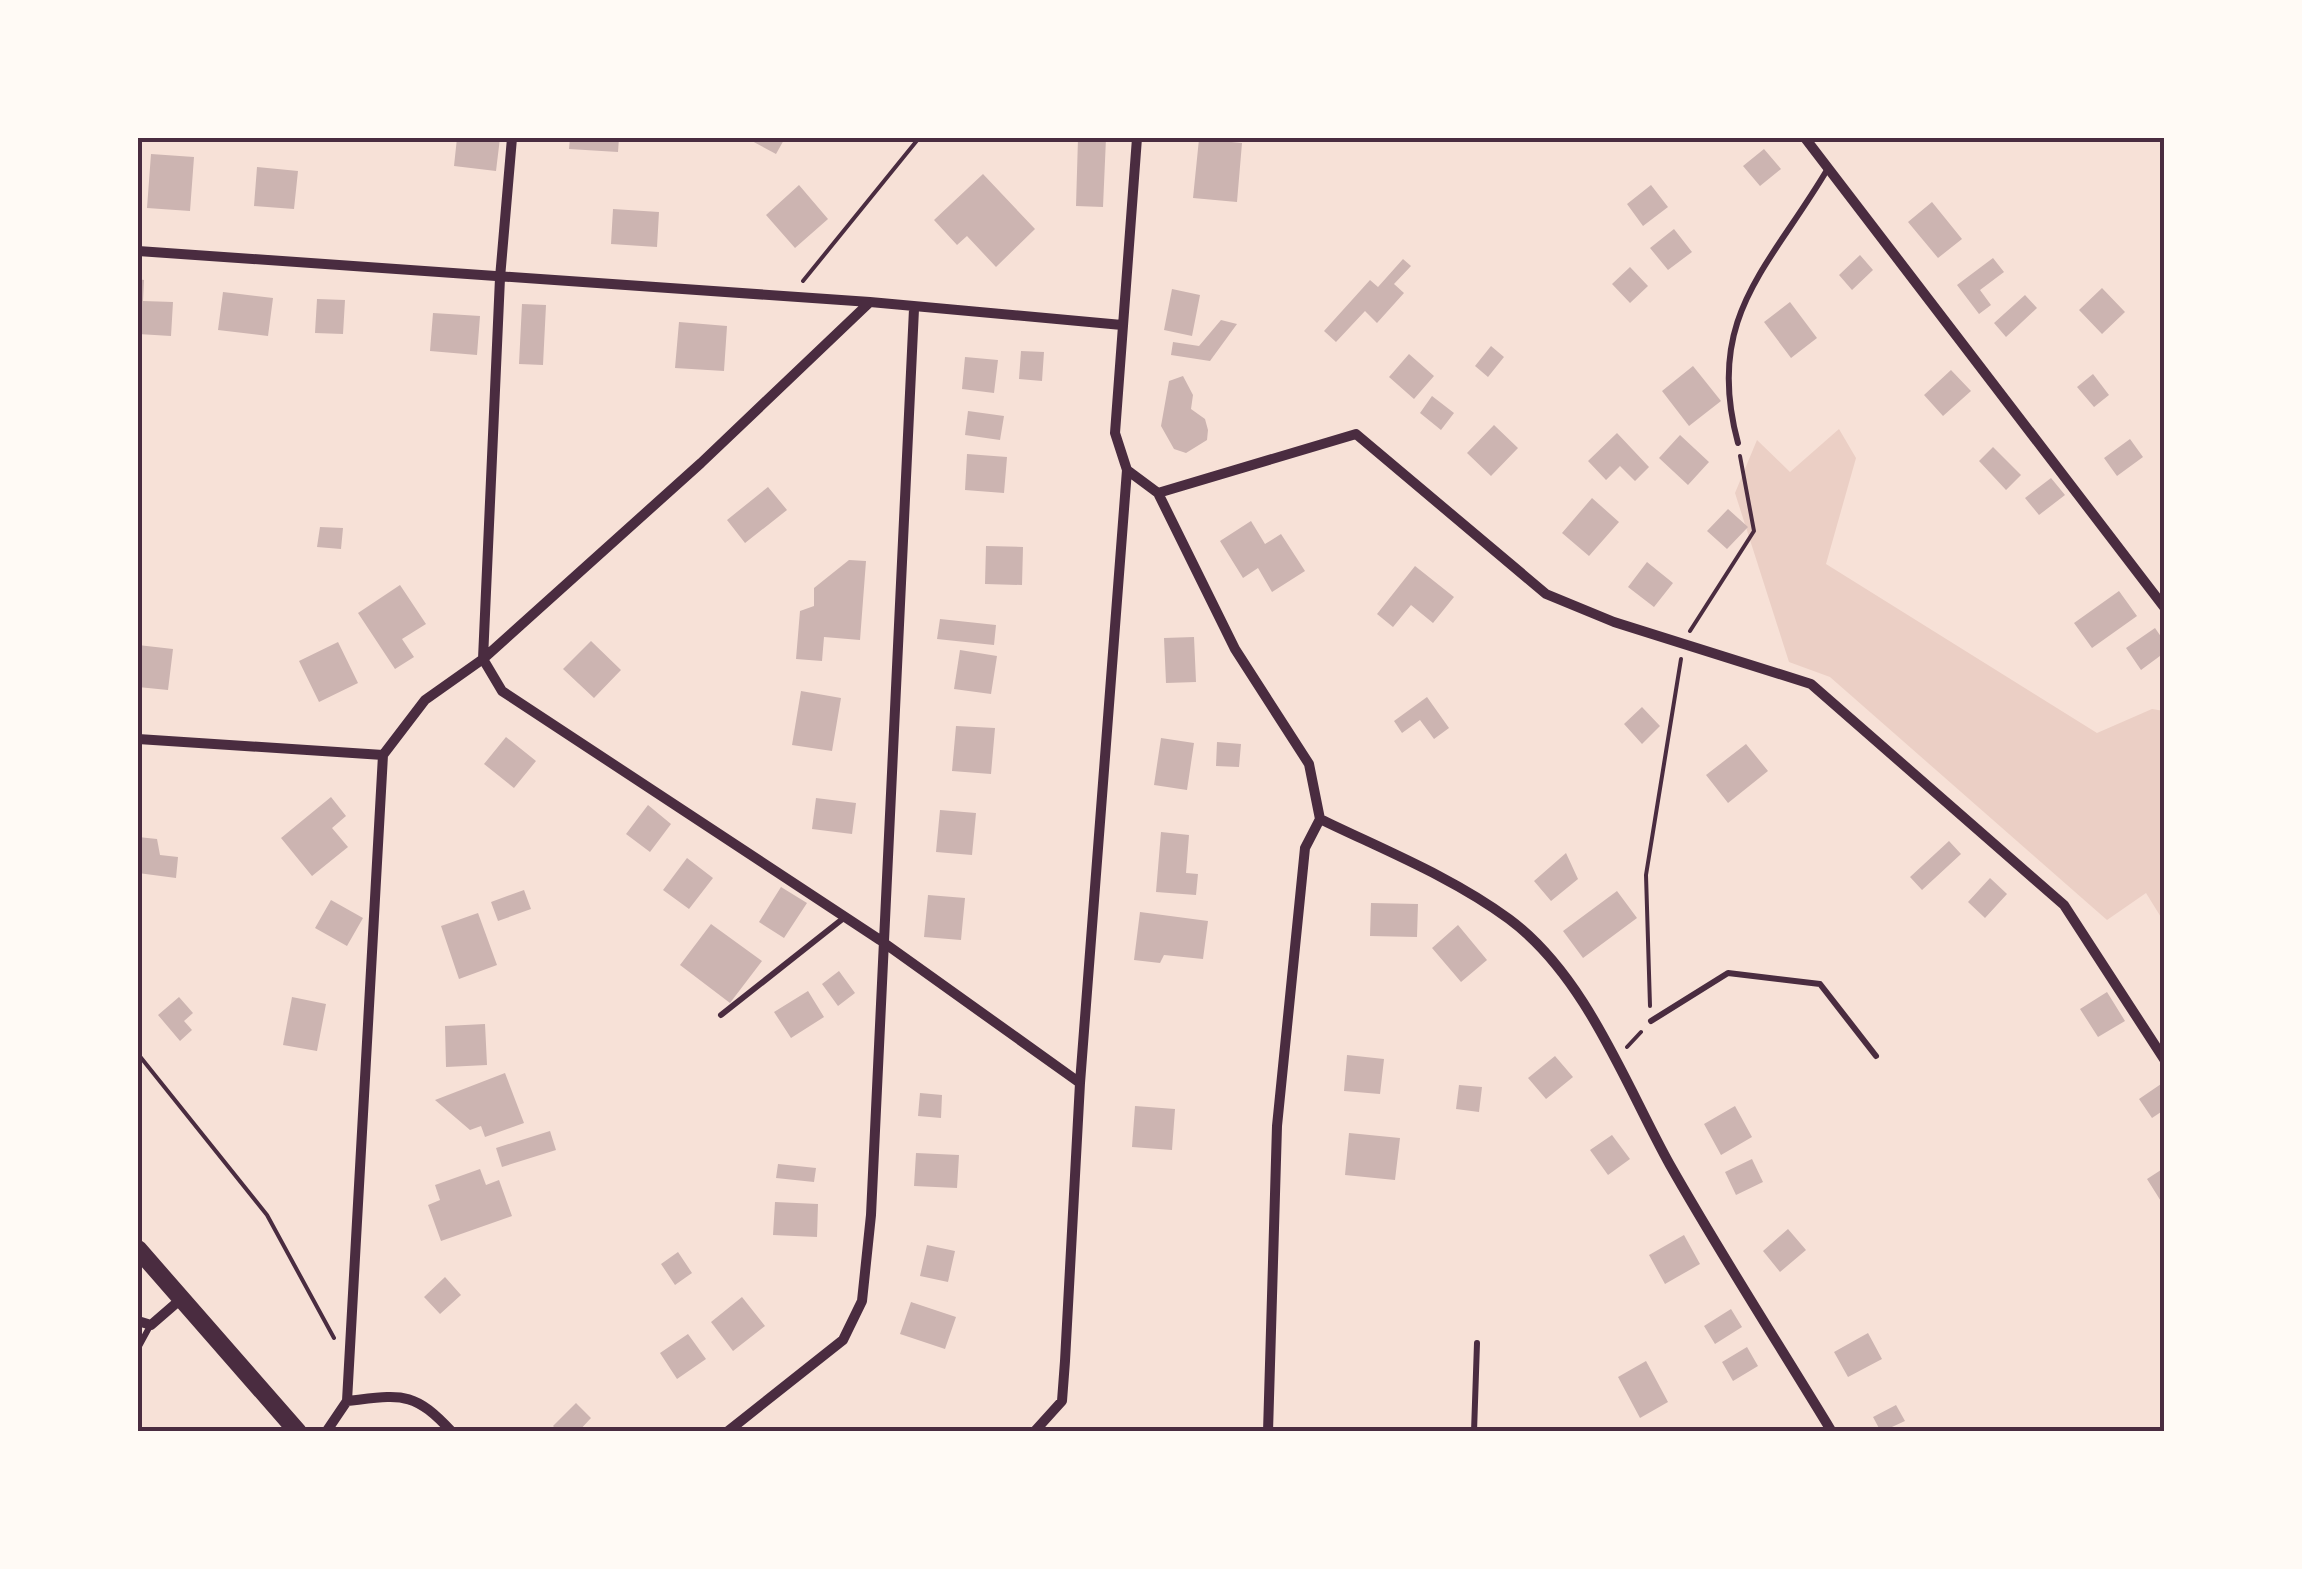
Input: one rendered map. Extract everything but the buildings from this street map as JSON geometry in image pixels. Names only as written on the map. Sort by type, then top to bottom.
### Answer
[{"type":"main road","points":[[138,1249],[298,1432]]},
{"type":"street","points":[[512,138],[500,278],[483,659],[502,691],[880,940],[1080,1083]]},
{"type":"street","points":[[1034,1432],[1062,1401],[1080,1083],[1127,470],[1116,433],[1137,138]]},
{"type":"street","points":[[1804,138],[2164,607]]},
{"type":"street","points":[[138,252],[870,302],[1122,325]]},
{"type":"street","points":[[326,1432],[348,1401],[347,1359],[354,1314],[384,754],[425,700],[483,659],[700,463],[870,302]]},
{"type":"street","points":[[727,1432],[842,1340],[862,1301],[870,1215],[880,940],[914,309]]},
{"type":"street","points":[[1158,494],[1356,434],[1546,594],[1683,644],[1812,684],[2064,905],[2164,1059]]},
{"type":"street","points":[[1127,470],[1158,494],[1234,649],[1310,764],[1320,820],[1306,848],[1277,1126],[1268,1432]]},
{"type":"street","points":[[138,738],[384,754]]},
{"type":"street","points":[[1320,820],[1442,878],[1510,919],[1572,990],[1617,1057],[1670,1164],[1832,1432]]},
{"type":"street","points":[[138,1321],[151,1325],[181,1299]]},
{"type":"street","points":[[348,1401],[403,1394],[425,1402],[452,1432]]},
{"type":"lane","points":[[1738,442],[1728,406],[1727,362],[1741,301],[1827,170]]},
{"type":"lane","points":[[722,1015],[845,917]]},
{"type":"lane","points":[[1651,1021],[1728,973],[1820,984],[1876,1056]]},
{"type":"lane","points":[[138,1348],[151,1325]]},
{"type":"lane","points":[[1474,1432],[1477,1343]]},
{"type":"path","points":[[790,297],[919,138]]},
{"type":"path","points":[[1617,1057],[1651,1021],[1646,875],[1683,644],[1754,531],[1738,442]]},
{"type":"path","points":[[138,1054],[268,1215],[347,1359]]},
{"type":"shaded area","points":[[1839,429],[1856,458],[1826,564],[2097,733],[2152,709],[2164,711],[2164,922],[2146,893],[2107,920],[1830,677],[1789,662],[1735,493],[1757,440],[1790,472]]}]
